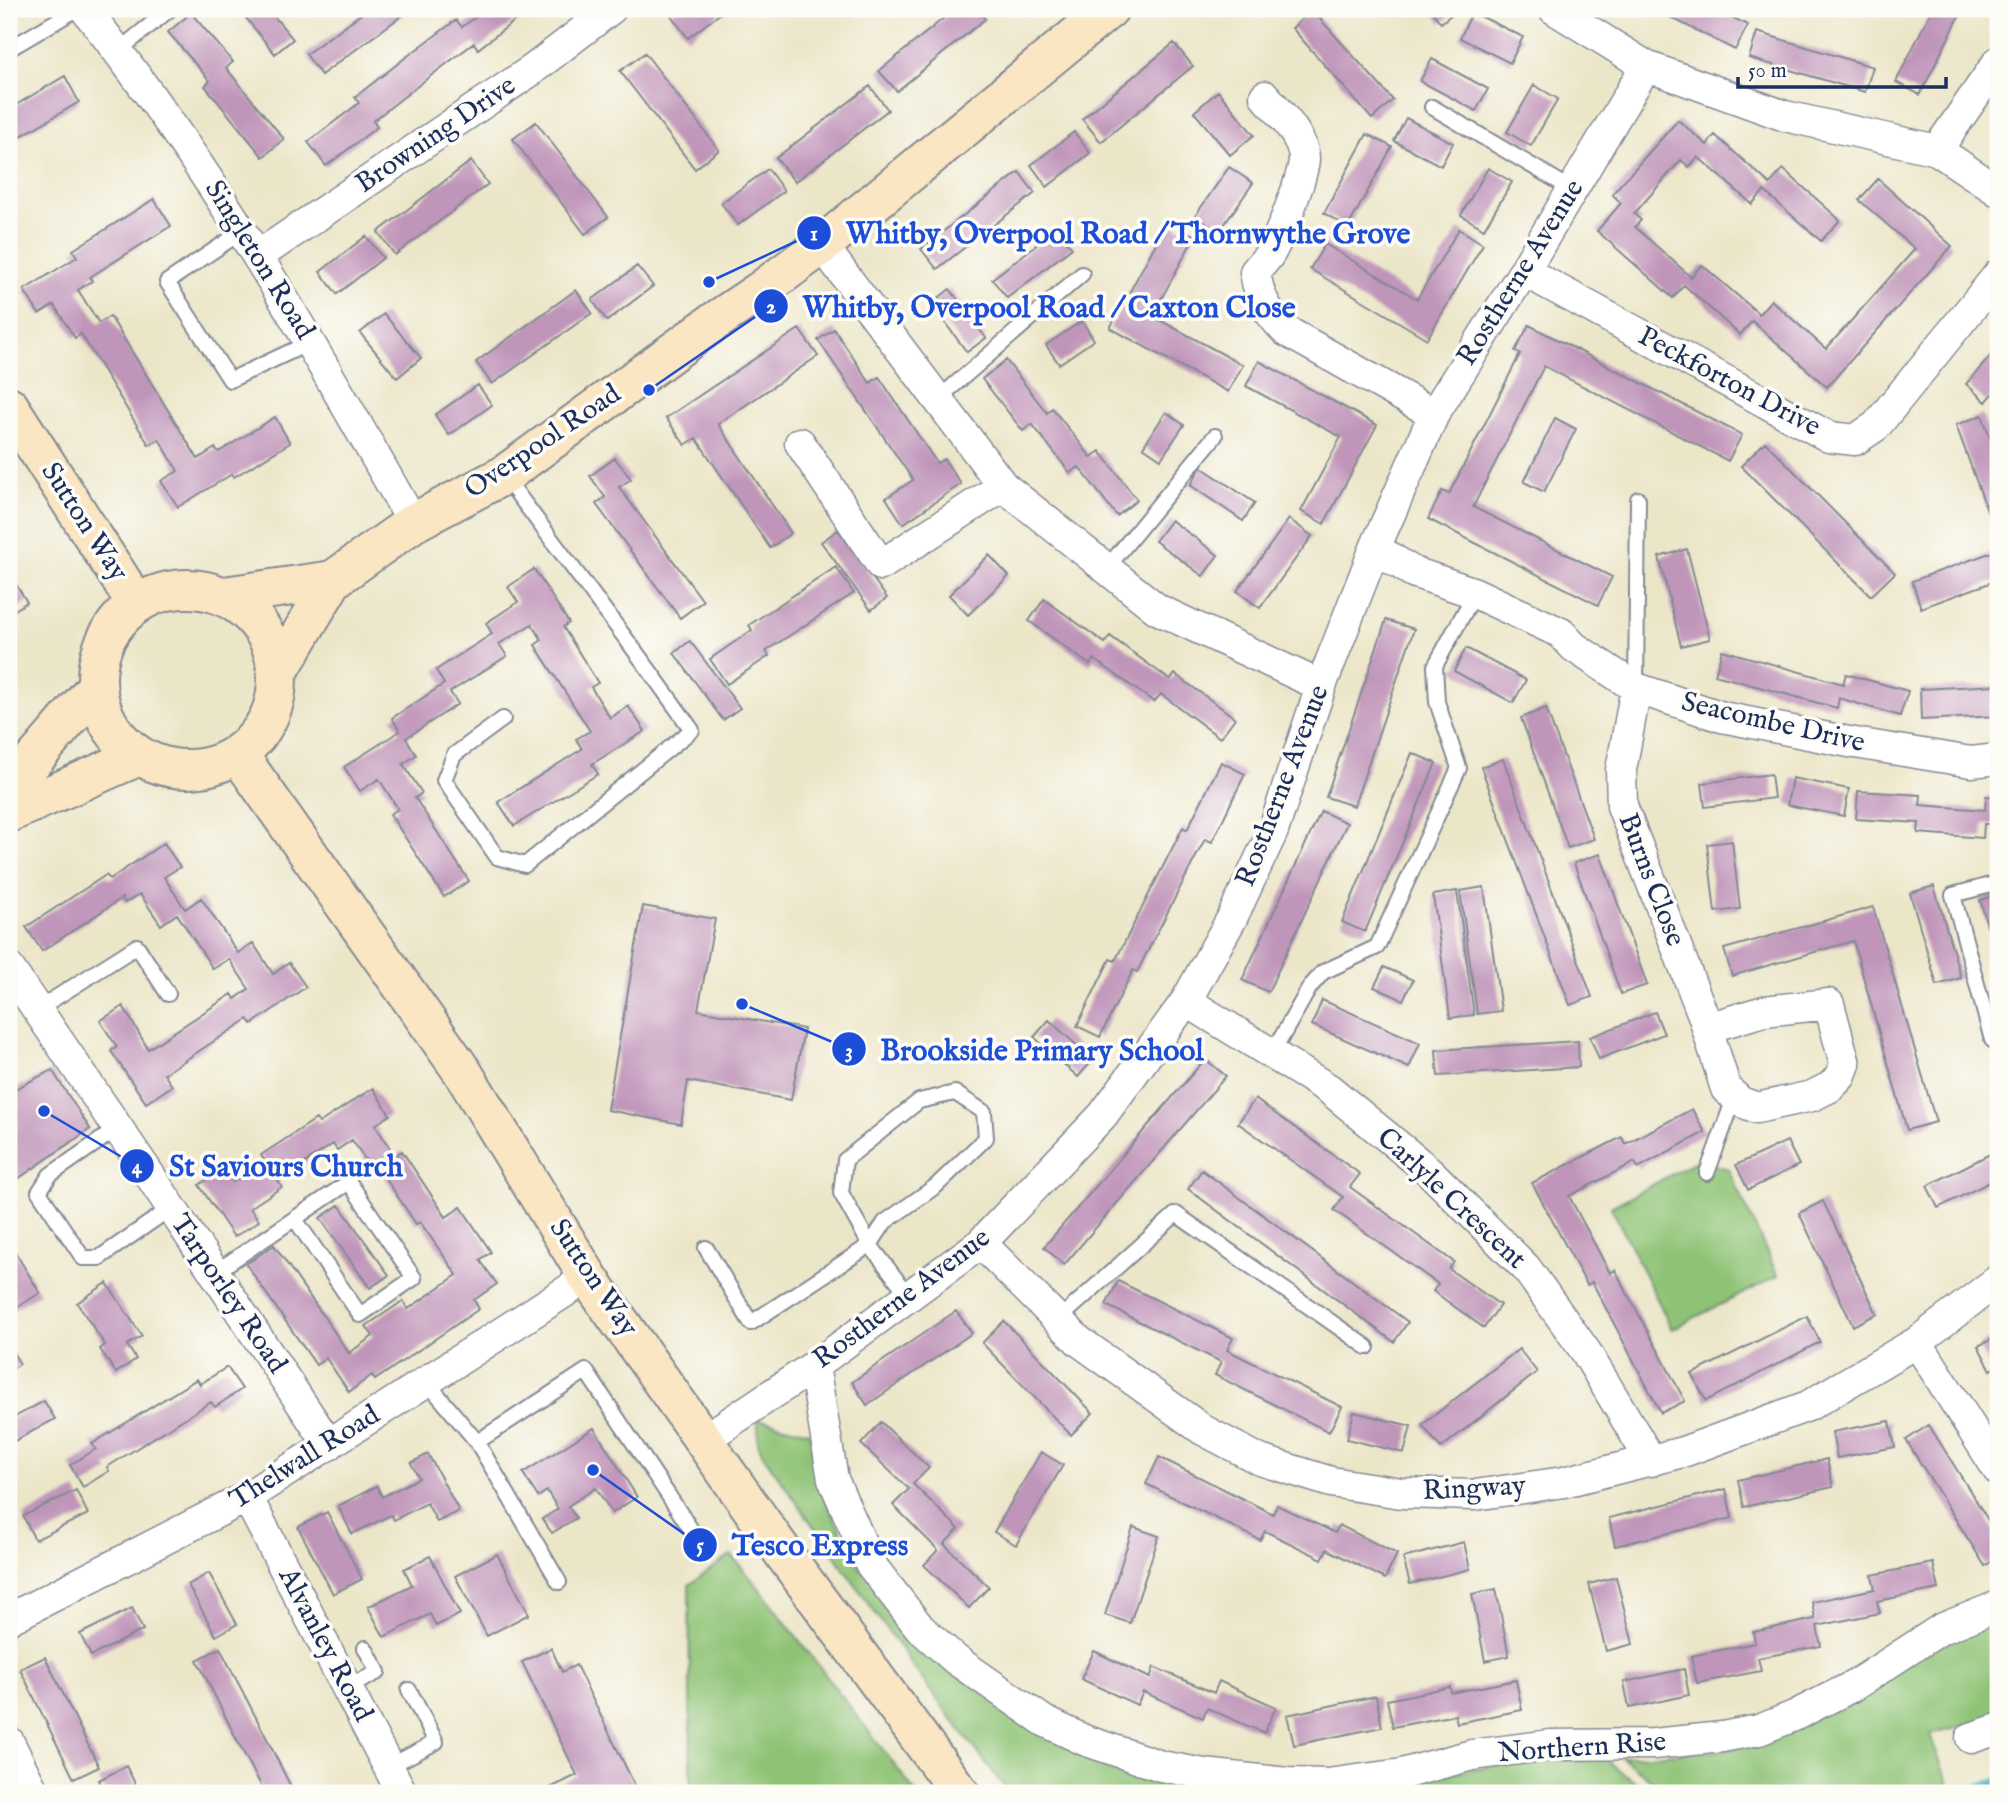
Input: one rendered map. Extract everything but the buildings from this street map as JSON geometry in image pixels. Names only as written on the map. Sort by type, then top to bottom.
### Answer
[{"type":"main road","name":"Overpool Road","points":[[277,674],[333,580],[413,523],[504,475],[822,245],[1109,9]]},
{"type":"main road","name":"Sutton Way","points":[[9,406],[136,603]]},
{"type":"main road","name":"Overpool Road","points":[[224,597],[333,580]]},
{"type":"main road","points":[[196,589],[224,597],[250,614],[268,640],[277,674],[274,705],[260,733],[238,754],[209,767],[178,769],[139,756],[115,734],[100,706],[96,687],[99,656],[112,627],[136,603],[165,591],[196,589]]},
{"type":"main road","points":[[9,789],[96,687]]},
{"type":"main road","name":"Sutton Way","points":[[238,754],[462,1071],[589,1277],[784,1554],[960,1793]]},
{"type":"main road","points":[[9,813],[139,756]]},
{"type":"street","name":"Singleton Road","points":[[85,9],[187,147],[258,256],[311,342],[413,523]]},
{"type":"street","name":"Browning Drive","points":[[258,256],[532,70],[611,9]]},
{"type":"street","points":[[1555,9],[1646,66],[1785,116],[1937,150],[1998,191]]},
{"type":"street","points":[[1937,150],[1998,62]]},
{"type":"street","name":"Rostherne Avenue","points":[[705,1439],[814,1366],[981,1243],[1103,1115],[1186,1001],[1232,918],[1273,831],[1321,686],[1375,548],[1434,414],[1524,271],[1646,66]]},
{"type":"street","points":[[1265,96],[1292,127],[1304,158],[1297,185],[1269,256],[1255,272],[1259,294],[1273,317],[1286,331],[1434,414]]},
{"type":"street","points":[[822,245],[1003,486],[1157,609],[1321,686]]},
{"type":"street","name":"Peckforton Drive","points":[[1524,271],[1829,437],[1855,440],[1876,426],[1998,275]]},
{"type":"street","points":[[800,443],[881,565],[1003,486]]},
{"type":"street","name":"Seacombe Drive","points":[[1375,548],[1413,572],[1475,593],[1560,633],[1574,647],[1636,688],[1722,717],[1779,730],[1971,762],[1998,759]]},
{"type":"street","name":"Burns Close","points":[[1636,688],[1621,770],[1622,806],[1707,1028],[1726,1089],[1735,1096]]},
{"type":"street","name":"Tarporley Road","points":[[9,968],[329,1445]]},
{"type":"street","name":"Carlyle Crescent","points":[[1186,1001],[1329,1089],[1430,1172],[1525,1268],[1586,1352],[1651,1461]]},
{"type":"street","points":[[1707,1028],[1763,1011],[1829,1004],[1845,1064],[1840,1077],[1830,1087],[1812,1096],[1757,1108],[1741,1102],[1735,1096]]},
{"type":"street","name":"Ringway","points":[[981,1243],[1079,1341],[1203,1430],[1260,1460],[1331,1482],[1401,1493],[1475,1495],[1564,1482],[1682,1452],[1808,1406],[1917,1342],[1998,1280]]},
{"type":"street","name":"Thelwall Road","points":[[9,1619],[247,1497],[589,1277]]},
{"type":"street","points":[[1917,1342],[1998,1470]]},
{"type":"street","name":"Northern Rise","points":[[814,1366],[837,1491],[871,1565],[920,1628],[956,1660],[1044,1721],[1084,1740],[1160,1766],[1277,1782],[1327,1784],[1402,1774],[1472,1755],[1551,1745],[1653,1744],[1759,1730],[1794,1716],[1855,1685],[1941,1629],[1998,1606]]},
{"type":"street","name":"Alvanley Road","points":[[247,1497],[402,1793]]},
{"type":"street","points":[[9,1742],[34,1793]]},
{"type":"lane","points":[[9,49],[77,9]]},
{"type":"lane","points":[[118,51],[170,9]]},
{"type":"lane","points":[[1432,107],[1573,190]]},
{"type":"lane","points":[[242,232],[167,282],[230,380],[311,342]]},
{"type":"lane","points":[[938,399],[1082,274]]},
{"type":"lane","points":[[1106,569],[1215,436]]},
{"type":"lane","points":[[503,719],[454,755],[444,780],[497,857],[525,865],[692,730],[504,475]]},
{"type":"lane","points":[[1636,688],[1638,499]]},
{"type":"lane","points":[[1272,1054],[1310,987],[1323,972],[1377,947],[1459,768],[1437,702],[1436,666],[1475,593]]},
{"type":"lane","points":[[1992,1040],[1953,895],[1998,883]]},
{"type":"lane","points":[[38,1009],[136,946],[168,994]]},
{"type":"lane","points":[[706,1248],[751,1323],[870,1245],[886,1222],[936,1186],[986,1138],[984,1112],[955,1093],[919,1101],[845,1160],[841,1193],[870,1245],[909,1296]]},
{"type":"lane","points":[[1707,1173],[1735,1096]]},
{"type":"lane","points":[[118,1129],[50,1175],[39,1192],[52,1213],[83,1258],[99,1258],[171,1208]]},
{"type":"lane","points":[[214,1273],[349,1182],[414,1278],[360,1315],[295,1219]]},
{"type":"lane","points":[[1058,1320],[1176,1214],[1367,1347]]},
{"type":"lane","points":[[477,1442],[586,1371],[698,1540]]},
{"type":"lane","points":[[427,1382],[477,1442],[559,1582]]},
{"type":"lane","points":[[347,1688],[377,1672],[365,1648]]},
{"type":"lane","points":[[388,1767],[436,1742],[409,1690]]},
{"type":"green space","points":[[1698,1160],[1728,1169],[1778,1276],[1672,1329],[1611,1207]]},
{"type":"green space","points":[[758,1419],[809,1432],[824,1497],[858,1566],[1037,1728],[1324,1793],[1009,1793],[932,1693],[763,1455],[758,1443]]},
{"type":"green space","points":[[731,1555],[916,1793],[691,1793],[689,1585]]},
{"type":"green space","points":[[1998,1617],[1998,1717],[1930,1735],[1952,1793],[1668,1793],[1621,1757],[1729,1749],[1920,1652]]},
{"type":"green space","points":[[1603,1758],[1649,1793],[1345,1793],[1499,1764]]},
{"type":"waterway","points":[[1966,1793],[1998,1782]]},
{"type":"place","name":"Whitby, Overpool Road / Thornwythe Grove","points":[[709,282]]},
{"type":"place","name":"Whitby, Overpool Road / Caxton Close","points":[[649,390]]},
{"type":"place","name":"Brookside Primary School","points":[[742,1004]]},
{"type":"place","name":"St Saviours Church","points":[[44,1111]]},
{"type":"place","name":"Tesco Express","points":[[593,1470]]}]
